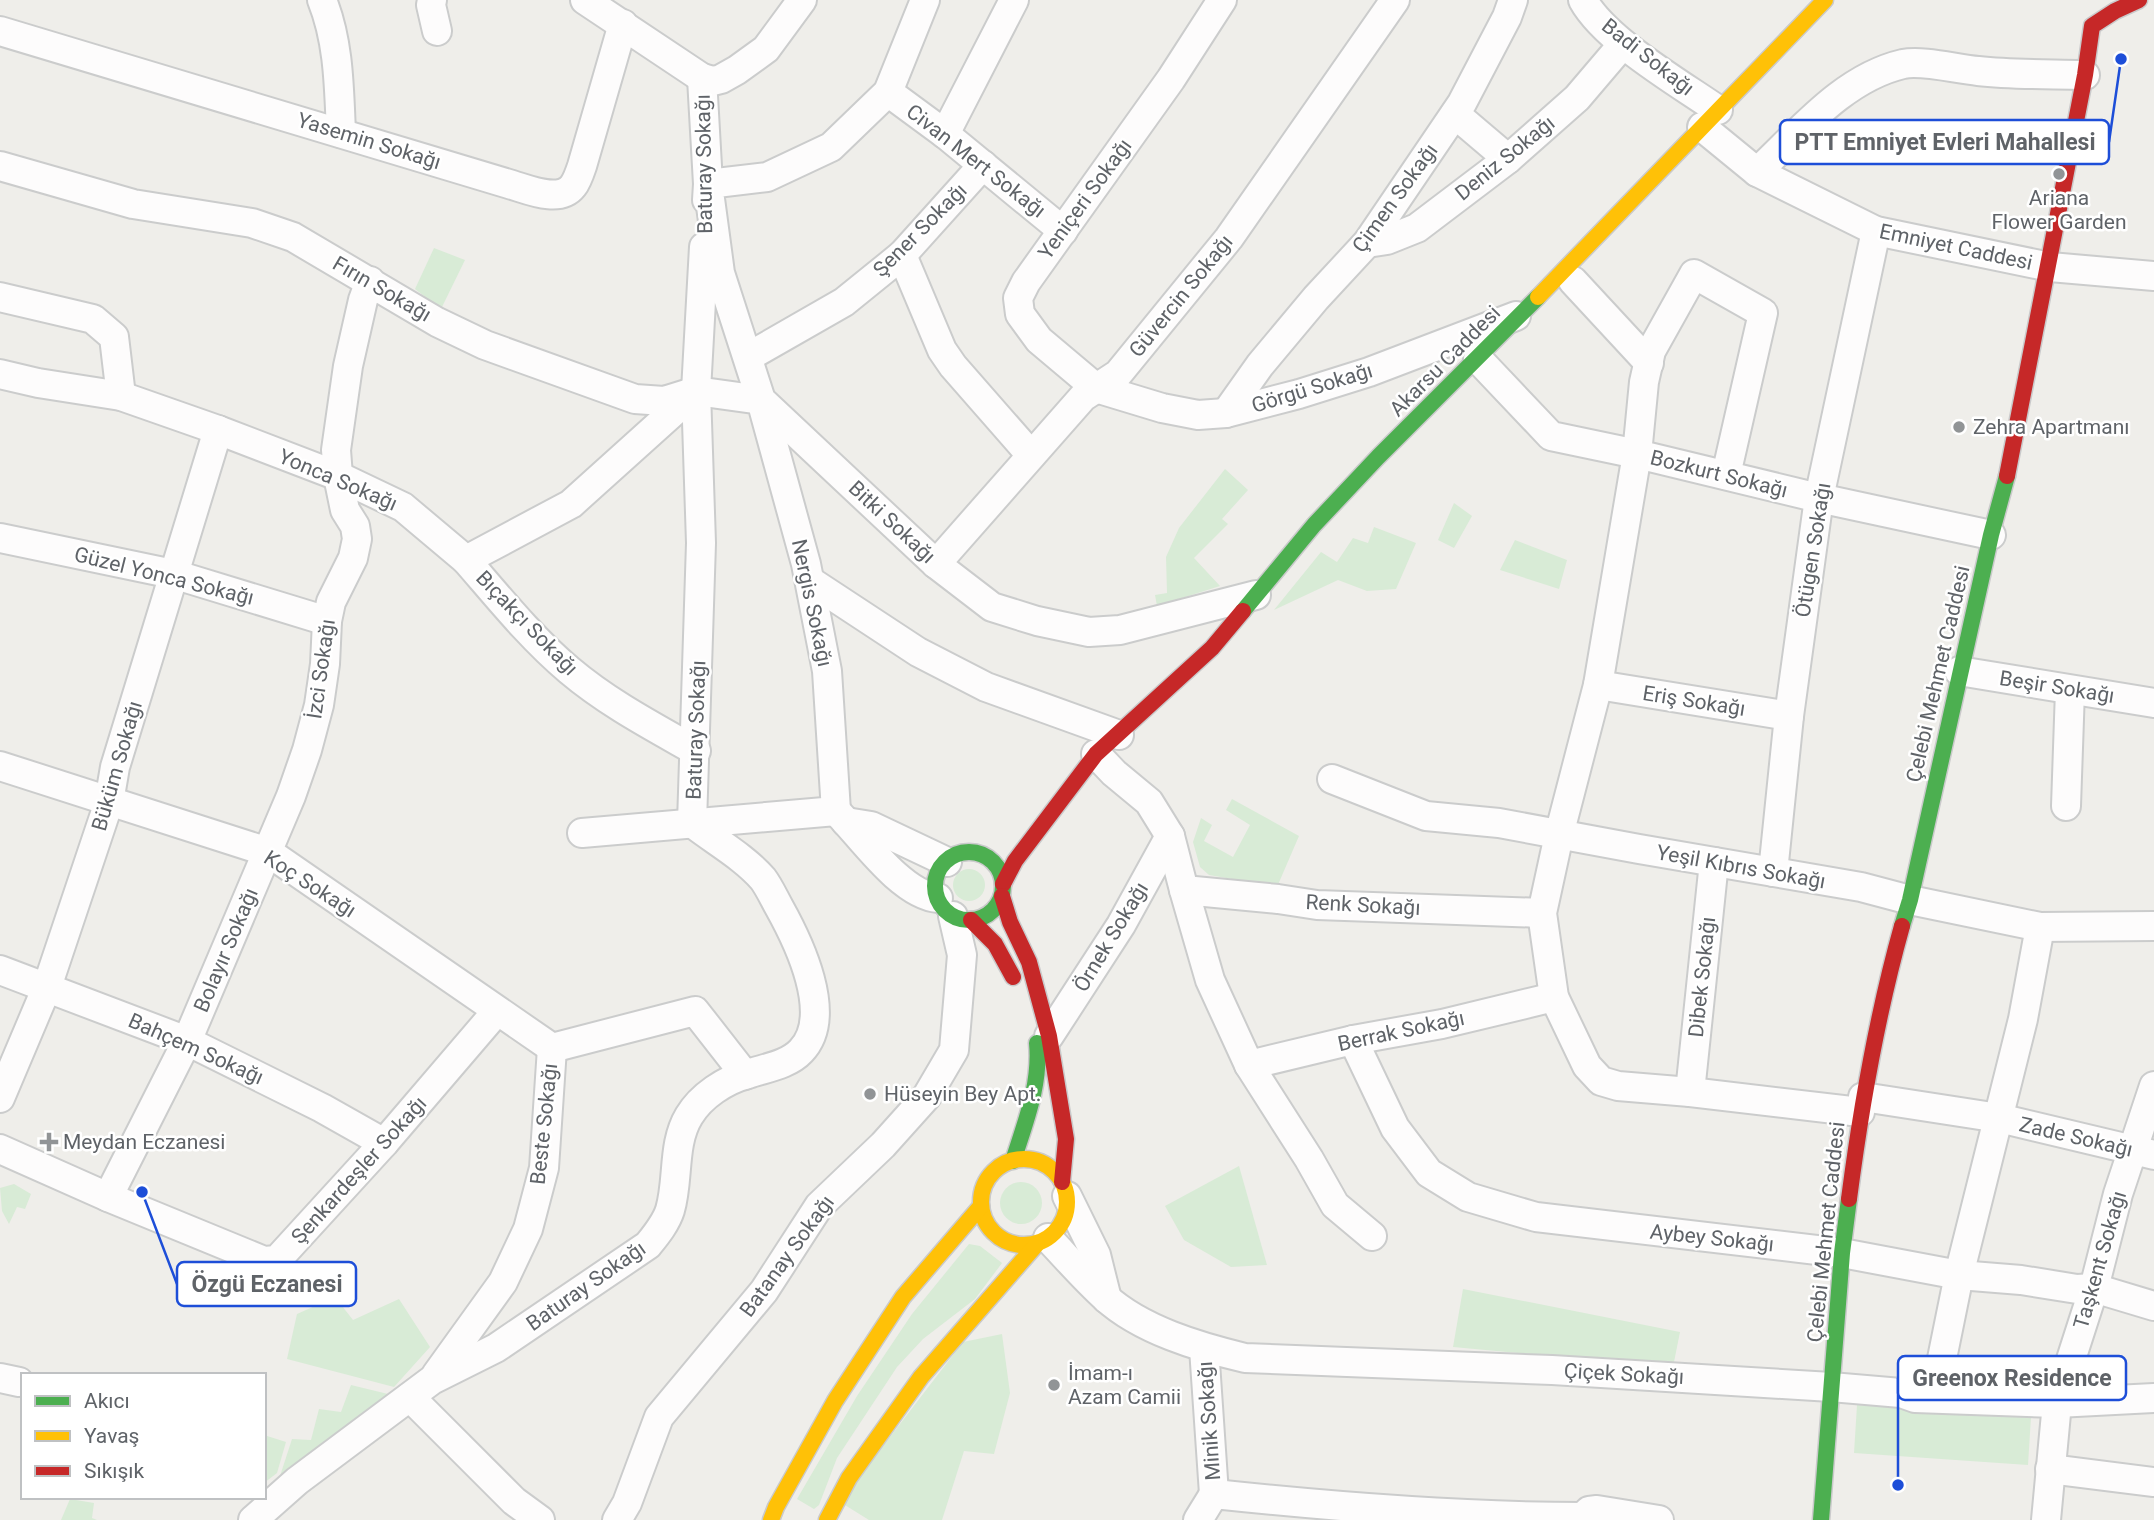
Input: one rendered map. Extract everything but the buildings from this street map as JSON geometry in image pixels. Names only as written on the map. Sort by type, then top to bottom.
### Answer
[{"type":"main road","name":"Akarsu Caddesi","points":[[1003,890],[1015,861],[1096,754],[1212,648],[1314,525],[1378,457],[1523,313],[1825,0]]},
{"type":"main road","name":"Çelebi Mehmet Caddesi","points":[[1821,1520],[1842,1253],[1862,1104],[1890,969],[1910,900],[1959,671],[2012,458],[2050,267],[2092,26],[2139,0]]},
{"type":"main road","name":"Akarsu Caddesi","points":[[1056,780],[1078,760],[1096,754]]},
{"type":"main road","points":[[992,842],[959,857],[940,870],[936,881],[954,912],[995,944],[1017,985],[1034,1030],[1039,1054],[1033,1095],[1013,1161]]},
{"type":"main road","points":[[827,1520],[850,1476],[920,1379],[1042,1241],[1057,1230],[1067,1208],[1064,1189],[1066,1139],[1049,1036],[1029,962],[1010,922],[998,869],[992,861],[980,854],[959,857]]},
{"type":"main road","points":[[954,912],[987,916],[996,908],[1003,890]]},
{"type":"main road","points":[[1042,1241],[1024,1245],[1011,1244],[991,1229],[984,1219],[981,1206],[986,1183],[992,1173],[1002,1165],[1027,1159],[1054,1171],[1064,1189]]},
{"type":"main road","points":[[778,1513],[835,1401],[903,1297],[981,1206]]},
{"type":"street","points":[[322,0],[330,21],[335,47],[341,133]]},
{"type":"street","points":[[432,0],[430,5],[437,31]]},
{"type":"street","points":[[585,0],[702,78]]},
{"type":"street","name":"Baturay Sokağı","points":[[253,1520],[297,1481],[421,1389],[496,1348],[648,1245],[661,1229],[670,1210],[679,1148],[689,1116],[706,1096],[745,1074],[790,1059],[802,1051],[811,1035],[815,1009],[811,980],[794,935],[764,880],[692,823],[701,543],[696,391],[708,184],[702,78],[713,81],[721,79],[766,49],[802,0]]},
{"type":"street","points":[[761,400],[720,273],[708,184],[767,177],[831,147],[888,92],[925,0]]},
{"type":"street","points":[[945,134],[1014,0]]},
{"type":"street","name":"Yeniçeri Sokağı","points":[[1096,388],[1039,340],[1020,314],[1018,298],[1026,282],[1171,79],[1222,0]]},
{"type":"street","name":"Güvercin Sokağı","points":[[936,564],[1083,397],[1118,374],[1228,238],[1395,0]]},
{"type":"street","name":"Çimen Sokağı","points":[[1226,412],[1260,365],[1308,307],[1367,243],[1455,114],[1507,17],[1513,0]]},
{"type":"street","name":"Badi Sokağı","points":[[1583,0],[1588,9],[1623,44],[1710,119]]},
{"type":"street","name":"Yasemin Sokağı","points":[[0,31],[509,184],[554,195],[565,194],[574,185],[582,166],[623,24]]},
{"type":"street","name":"Deniz Sokağı","points":[[1367,243],[1387,240],[1417,228],[1508,159],[1577,98],[1623,44]]},
{"type":"street","points":[[1757,172],[1838,96],[1874,75],[1905,64],[1950,66],[1977,71],[2085,75]]},
{"type":"street","name":"Civan Mert Sokağı","points":[[888,92],[945,134],[1063,231]]},
{"type":"street","points":[[1455,114],[1508,159]]},
{"type":"street","name":"Emniyet Caddesi","points":[[1710,119],[1757,172],[1876,231],[2050,267],[2154,276]]},
{"type":"street","name":"Şener Sokağı","points":[[748,357],[844,302],[902,256],[983,165]]},
{"type":"street","name":"Fırın Sokağı","points":[[0,166],[133,204],[252,223],[293,237],[437,322],[485,345],[635,398],[664,401],[696,391],[761,400]]},
{"type":"street","name":"Ötügen Sokağı","points":[[1773,872],[1789,716],[1819,498],[1876,231]]},
{"type":"street","points":[[902,256],[942,350],[1031,455]]},
{"type":"street","points":[[1554,997],[1542,913],[1598,685],[1637,454],[1644,382],[1651,351],[1694,274],[1763,313],[1727,475]]},
{"type":"street","name":"İzci Sokağı","points":[[268,852],[299,773],[318,705],[331,602],[353,558],[357,539],[355,526],[345,510],[336,450],[348,366],[370,281]]},
{"type":"street","points":[[1573,281],[1649,363]]},
{"type":"street","points":[[0,297],[93,320],[114,337],[121,396]]},
{"type":"street","name":"Görgü Sokağı","points":[[1096,388],[1162,408],[1198,415],[1226,412],[1299,394],[1369,372],[1523,313]]},
{"type":"street","name":"Bozkurt Sokağı","points":[[1478,359],[1551,436],[1991,535]]},
{"type":"street","name":"Yonca Sokağı","points":[[0,374],[37,383],[121,396],[338,476],[403,507],[467,560]]},
{"type":"street","points":[[467,560],[571,504],[696,391]]},
{"type":"street","name":"Bitki Sokağı","points":[[761,400],[936,564],[992,607],[1037,621],[1089,632],[1120,630],[1256,595]]},
{"type":"street","name":"Nergis Sokağı","points":[[761,400],[810,581],[827,671],[841,816]]},
{"type":"street","name":"Büküm Sokağı","points":[[0,1098],[47,986],[109,802],[115,767],[218,430]]},
{"type":"street","name":"Güzel Yonca Sokağı","points":[[0,538],[173,574],[327,621]]},
{"type":"street","name":"Bıçakçı Sokağı","points":[[467,560],[521,623],[569,670],[621,709],[696,751]]},
{"type":"street","points":[[810,581],[918,652],[986,687],[1119,735]]},
{"type":"street","name":"Beşir Sokağı","points":[[1959,671],[2070,691],[2154,702]]},
{"type":"street","name":"Eriş Sokağı","points":[[1598,685],[1789,716]]},
{"type":"street","points":[[2066,806],[2070,691]]},
{"type":"street","points":[[1096,754],[1114,774],[1149,802],[1170,836],[1210,980],[1249,1065],[1335,1205],[1372,1236]]},
{"type":"street","name":"Koç Sokağı","points":[[0,766],[268,852],[552,1048]]},
{"type":"street","name":"Yeşil Kıbrıs Sokağı","points":[[1332,779],[1426,816],[1499,823],[1861,887],[2040,927],[2154,926]]},
{"type":"street","points":[[841,816],[861,841],[916,892],[954,912]]},
{"type":"street","points":[[582,833],[692,823],[841,816],[959,857]]},
{"type":"street","name":"Örnek Sokağı","points":[[1049,1036],[1121,925],[1170,836]]},
{"type":"street","name":"Bolayır Sokağı","points":[[108,1197],[187,1041],[268,852]]},
{"type":"street","name":"Dibek Sokağı","points":[[1690,1092],[1714,862]]},
{"type":"street","name":"Renk Sokağı","points":[[1184,890],[1317,905],[1542,913]]},
{"type":"street","name":"Batanay Sokağı","points":[[617,1520],[627,1503],[659,1417],[764,1291],[819,1206],[883,1145],[927,1096],[954,1050],[962,954],[954,912]]},
{"type":"street","points":[[1934,1398],[1959,1275],[2023,1019],[2040,927]]},
{"type":"street","name":"Bahçem Sokağı","points":[[0,970],[187,1041],[323,1108],[384,1143]]},
{"type":"street","name":"Zade Sokağı","points":[[1554,997],[1587,1066],[1601,1081],[1618,1086],[1862,1104],[1999,1118],[2144,1153]]},
{"type":"street","name":"Berrak Sokağı","points":[[1249,1065],[1554,997]]},
{"type":"street","name":"Şenkardeşler Sokağı","points":[[0,1149],[264,1261],[277,1260],[384,1143],[497,1011]]},
{"type":"street","points":[[552,1048],[695,1011],[745,1074]]},
{"type":"street","name":"Aybey Sokağı","points":[[1353,1040],[1395,1128],[1429,1173],[1468,1197],[1536,1217],[1842,1253],[1959,1275],[2021,1280],[2077,1289],[2094,1288],[2154,1306]]},
{"type":"street","name":"Beste Sokağı","points":[[421,1389],[503,1282],[528,1229],[544,1168],[552,1048]]},
{"type":"street","name":"Taşkent Sokağı","points":[[2046,1520],[2057,1403],[2094,1288],[2118,1194],[2144,1153],[2154,1086]]},
{"type":"street","points":[[1064,1189],[1096,1255],[1107,1299]]},
{"type":"street","name":"Çiçek Sokağı","points":[[1042,1241],[1107,1299],[1138,1321],[1204,1348],[1245,1358],[1538,1369],[1831,1387],[1901,1393],[1915,1398],[2057,1403],[2154,1398]]},
{"type":"street","name":"Minik Sokağı","points":[[1204,1348],[1214,1494]]},
{"type":"street","points":[[421,1389],[514,1501],[540,1520]]},
{"type":"street","points":[[2050,1469],[2154,1482]]},
{"type":"street","points":[[1198,1520],[1214,1494],[1330,1507],[1489,1518],[1583,1517],[1589,1511],[1597,1510],[1659,1520]]},
{"type":"green space","points":[[434,248],[465,260],[441,309],[415,289]]},
{"type":"green space","points":[[1225,469],[1248,490],[1222,519],[1228,524],[1194,558],[1220,586],[1157,606],[1155,595],[1167,593],[1166,557],[1179,528]]},
{"type":"green space","points":[[1454,503],[1472,516],[1454,548],[1438,540]]},
{"type":"green space","points":[[1374,527],[1416,543],[1396,589],[1367,591],[1338,580],[1274,610],[1321,552],[1337,562],[1353,538],[1368,543]]},
{"type":"green space","points":[[1515,540],[1567,560],[1559,589],[1500,570]]},
{"type":"green space","points":[[1232,799],[1299,836],[1277,887],[1209,875],[1200,867],[1193,842],[1201,818],[1212,825],[1204,841],[1233,857],[1250,825],[1226,810]]},
{"type":"green space","points":[[969,869],[981,873],[985,885],[981,897],[969,901],[957,897],[953,885],[957,873]]},
{"type":"green space","points":[[1239,1166],[1267,1265],[1231,1267],[1184,1240],[1165,1206]]},
{"type":"green space","points":[[1021,1182],[1036,1188],[1042,1203],[1036,1218],[1021,1224],[1006,1218],[1000,1203],[1006,1188]]},
{"type":"green space","points":[[14,1184],[31,1194],[25,1209],[17,1207],[9,1224],[2,1211],[0,1188]]},
{"type":"green space","points":[[969,1244],[980,1246],[1002,1263],[975,1299],[923,1339],[897,1367],[837,1458],[819,1505],[814,1509],[797,1499],[857,1396],[912,1314]]},
{"type":"green space","points":[[1463,1289],[1680,1332],[1673,1367],[1453,1347]]},
{"type":"green space","points":[[335,1297],[353,1320],[399,1299],[430,1347],[394,1387],[287,1359],[297,1314]]},
{"type":"green space","points":[[1002,1334],[1010,1393],[994,1454],[964,1451],[942,1520],[869,1520],[840,1502],[963,1342]]},
{"type":"green space","points":[[351,1385],[388,1394],[280,1476],[292,1439],[311,1440],[319,1409],[341,1412]]},
{"type":"green space","points":[[1857,1405],[2031,1417],[2028,1465],[1854,1453]]},
{"type":"green space","points":[[266,1436],[286,1442],[277,1473],[266,1481]]},
{"type":"green space","points":[[70,1499],[94,1503],[92,1518],[97,1520],[61,1520]]},
{"type":"traffic: fast","points":[[1243,611],[1314,525],[1538,297]]},
{"type":"traffic: fast","points":[[1902,926],[1991,535],[2007,476]]},
{"type":"traffic: fast","points":[[969,852],[982,855],[993,862],[1000,873],[1003,886],[1000,899],[993,910],[982,917],[969,920],[956,917],[945,910],[938,899],[935,886],[938,873],[945,862],[956,855],[969,852]]},
{"type":"traffic: fast","points":[[1013,1161],[1034,1088],[1037,1043]]},
{"type":"traffic: fast","points":[[1821,1520],[1842,1253],[1849,1199]]},
{"type":"traffic: slow","points":[[1538,297],[1825,0]]},
{"type":"traffic: slow","points":[[1024,1159],[1048,1166],[1060,1178],[1067,1202],[1060,1226],[1048,1238],[1024,1245],[1000,1238],[988,1226],[981,1202],[988,1178],[1000,1166],[1024,1159]]},
{"type":"traffic: slow","points":[[771,1520],[835,1401],[903,1297],[981,1206]]},
{"type":"traffic: slow","points":[[827,1520],[849,1478],[921,1377],[1037,1244]]},
{"type":"traffic: jam","points":[[2007,476],[2085,75],[2092,26],[2139,0]]},
{"type":"traffic: jam","points":[[1003,884],[1015,861],[1096,754],[1212,648],[1243,611]]},
{"type":"traffic: jam","points":[[1002,896],[1010,922],[1029,962],[1049,1036],[1066,1139],[1062,1182]]},
{"type":"traffic: jam","points":[[971,920],[995,944],[1013,977]]},
{"type":"traffic: jam","points":[[1849,1199],[1871,1061],[1902,926]]},
{"type":"place","name":"PTT Emniyet Evleri Mahallesi","points":[[2121,59]]},
{"type":"place","name":"Ariana Flower Garden","points":[[2059,174]]},
{"type":"place","name":"Zehra Apartmanı","points":[[1959,427]]},
{"type":"place","name":"Hüseyin Bey Apt.","points":[[870,1094]]},
{"type":"place","name":"Meydan Eczanesi","points":[[49,1142]]},
{"type":"place","name":"Özgü Eczanesi","points":[[142,1192]]},
{"type":"place","name":"İmam-ı Azam Camii","points":[[1054,1385]]},
{"type":"place","name":"Greenox Residence","points":[[1898,1485]]}]
